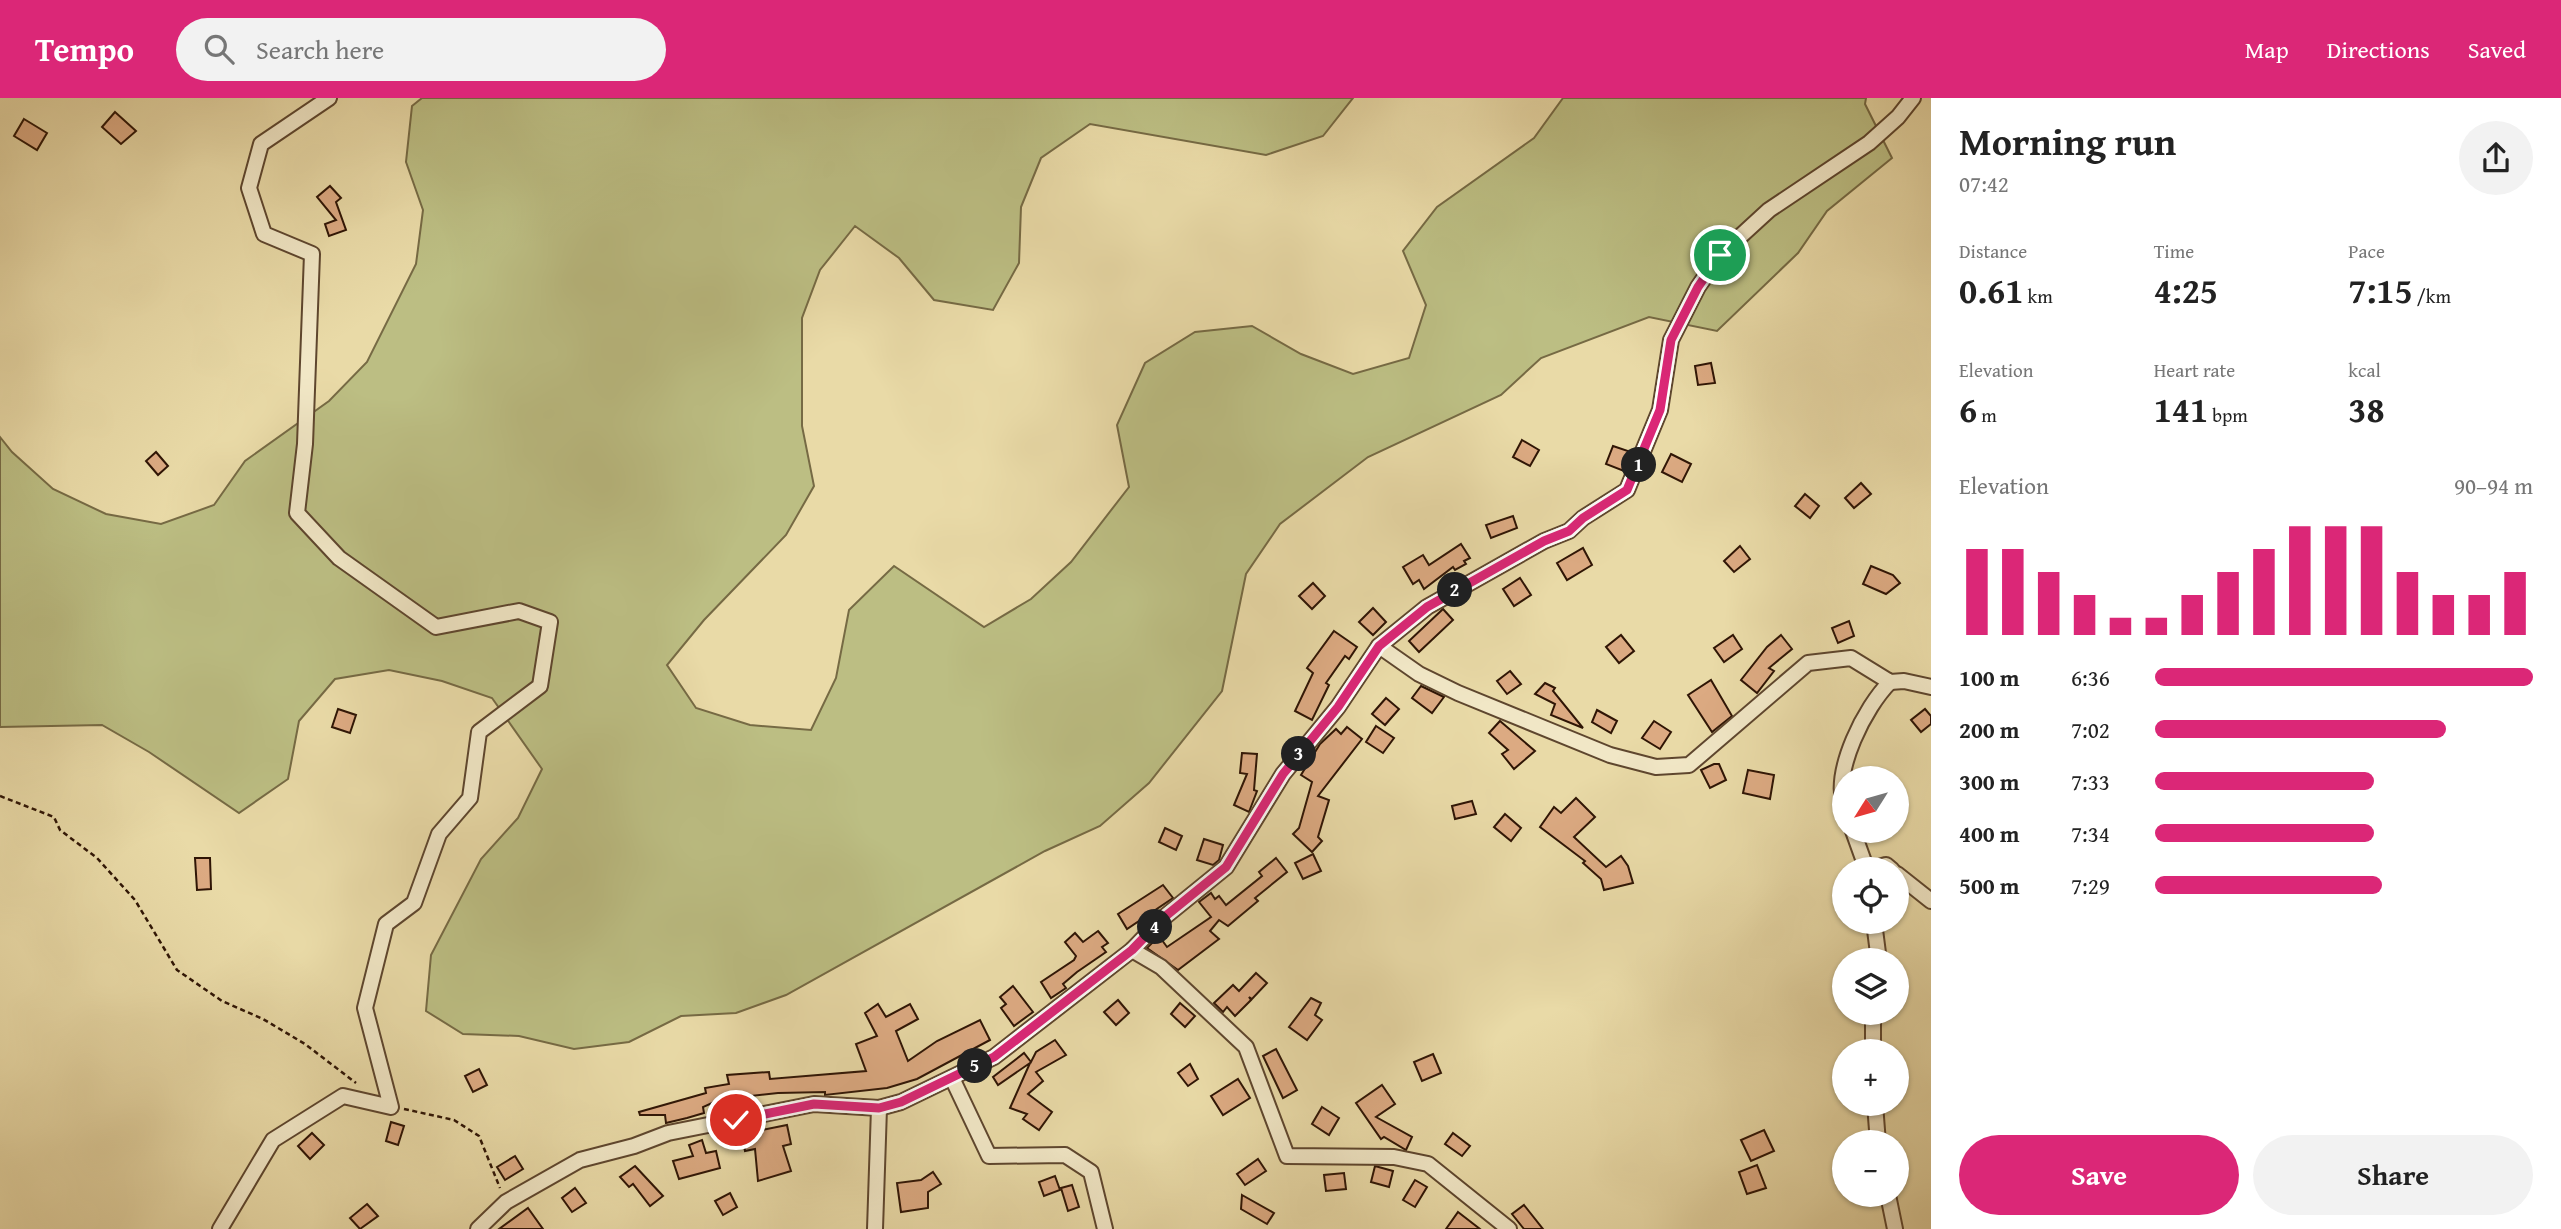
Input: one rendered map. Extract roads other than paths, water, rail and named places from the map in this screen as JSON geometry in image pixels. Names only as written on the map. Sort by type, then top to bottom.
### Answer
[{"type":"street","points":[[220,1229],[273,1140],[343,1096],[391,1107],[365,1008],[386,924],[414,903],[439,834],[470,798],[479,732],[540,686],[550,622],[519,611],[436,627],[339,558],[297,513],[305,444],[312,254],[264,234],[250,188],[261,144],[329,98]]},
{"type":"street","points":[[478,1229],[506,1202],[580,1160],[634,1146],[668,1133],[814,1104],[879,1108],[901,1102],[994,1057],[1132,950],[1162,919],[1226,867],[1283,774],[1338,707],[1379,646],[1427,607],[1544,541],[1569,531],[1583,518],[1627,490],[1660,410],[1671,340],[1698,287],[1720,255],[1769,210],[1869,143],[1898,117],[1913,98]]},
{"type":"street","points":[[1379,646],[1419,674],[1458,693],[1610,755],[1656,767],[1689,765],[1699,753],[1808,663],[1851,658],[1889,682],[1905,681],[1931,687]]},
{"type":"street","points":[[1847,766],[1858,730],[1877,695],[1889,682]]},
{"type":"street","points":[[1909,884],[1931,901]]},
{"type":"street","points":[[1132,950],[1161,967],[1246,1048],[1287,1156],[1394,1157],[1428,1164],[1509,1229]]},
{"type":"street","points":[[952,1078],[989,1156],[1065,1155],[1091,1172],[1105,1229]]},
{"type":"street","points":[[875,1229],[879,1108]]},
{"type":"street","points":[[1890,1207],[1895,1229]]}]
